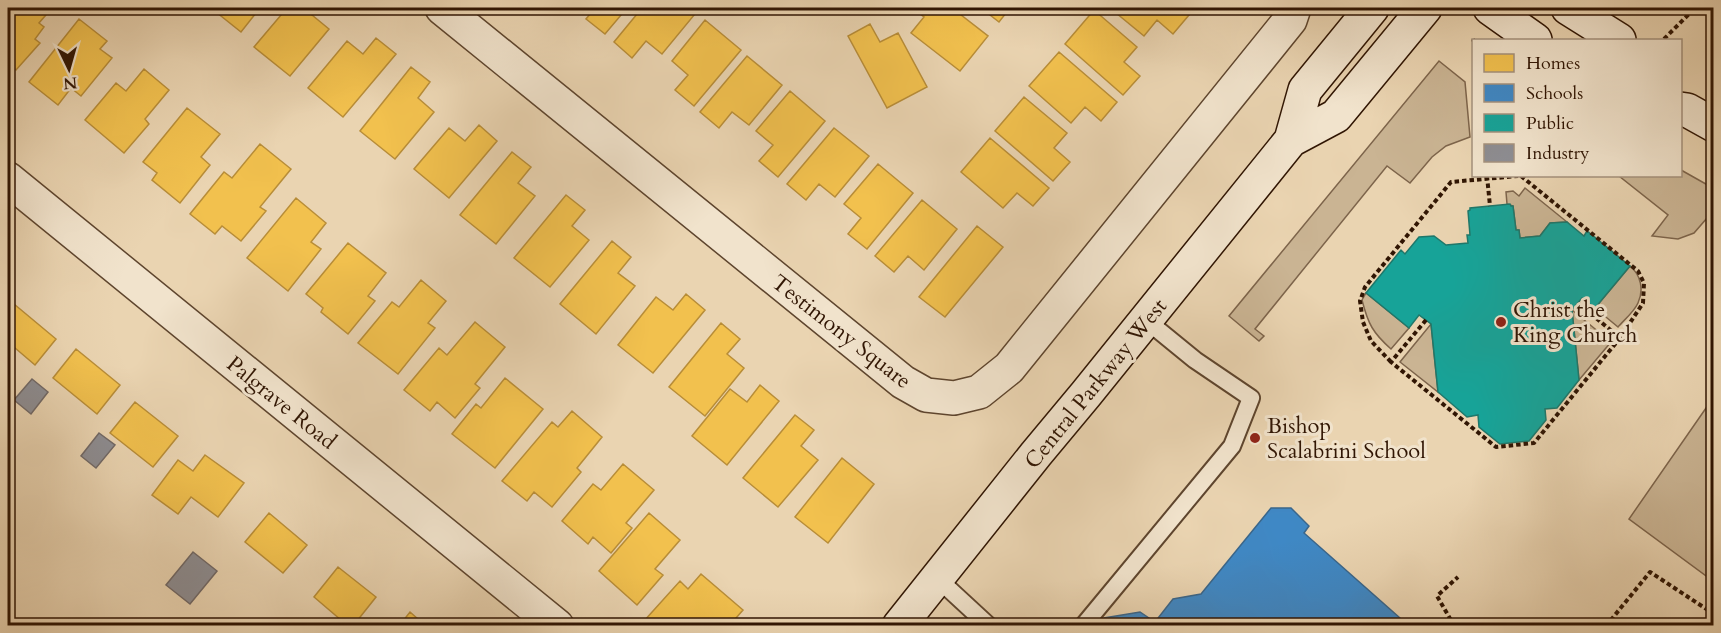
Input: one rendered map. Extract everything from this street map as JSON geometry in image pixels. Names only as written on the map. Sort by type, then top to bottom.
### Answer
[{"type":"street","name":"Testimony Square","points":[[442,8],[903,382],[926,395],[954,398],[980,392],[1009,368],[1290,20],[1294,8]]},
{"type":"street","name":"Central Parkway West","points":[[1291,140],[1305,90],[1372,8]]},
{"type":"street","name":"Central Parkway West","points":[[899,626],[1291,140],[1336,116],[1425,8]]},
{"type":"street","points":[[1490,8],[1534,39]]},
{"type":"street","points":[[1568,8],[1617,39]]},
{"type":"street","name":"Palgrave Road","points":[[8,179],[557,626]]},
{"type":"lane","points":[[1083,626],[1232,446],[1251,398],[1195,360],[1146,320]]},
{"type":"lane","points":[[937,578],[989,626]]},
{"type":"path","points":[[1664,39],[1695,8]]},
{"type":"path","points":[[1490,206],[1487,177],[1451,182],[1365,287],[1360,301],[1363,322],[1371,341],[1391,362],[1496,447],[1534,443],[1620,338],[1643,303],[1644,283],[1638,271],[1520,177]]},
{"type":"path","points":[[1578,303],[1620,338]]},
{"type":"path","points":[[1391,362],[1426,320]]},
{"type":"path","points":[[1606,626],[1650,572],[1713,614]]},
{"type":"path","points":[[1455,626],[1437,596],[1458,577]]},
{"type":"shaded area","points":[[1439,61],[1465,82],[1470,137],[1446,146],[1432,157],[1410,183],[1387,166],[1255,329],[1264,336],[1259,341],[1229,316]]},
{"type":"shaded area","points":[[1682,171],[1713,188],[1713,207],[1694,233],[1678,239],[1652,236],[1668,215],[1620,177],[1682,177]]},
{"type":"shaded area","points":[[1525,188],[1567,222],[1550,223],[1540,236],[1520,238],[1519,230],[1516,230],[1513,206],[1507,204],[1506,192],[1513,191],[1519,196]]},
{"type":"shaded area","points":[[1630,266],[1639,278],[1641,293],[1636,306],[1618,327],[1595,308]]},
{"type":"shaded area","points":[[1366,293],[1409,328],[1391,349],[1375,333],[1369,322],[1362,300]]},
{"type":"shaded area","points":[[1572,310],[1611,342],[1579,380]]},
{"type":"shaded area","points":[[1431,324],[1438,392],[1400,362]]},
{"type":"shaded area","points":[[1713,398],[1713,581],[1629,519]]},
{"type":"building: Homes","points":[[8,8],[52,8],[39,23],[44,27],[35,39],[40,43],[16,70],[8,63]]},
{"type":"building: Homes","points":[[211,8],[260,8],[241,32]]},
{"type":"building: Homes","points":[[287,8],[319,8],[312,15],[329,29],[290,76],[254,47]]},
{"type":"building: Homes","points":[[595,8],[627,8],[605,34],[586,19]]},
{"type":"building: Homes","points":[[642,8],[687,8],[695,14],[662,54],[646,41],[632,58],[614,42]]},
{"type":"building: Homes","points":[[912,8],[952,8],[988,36],[960,71],[911,33],[924,17]]},
{"type":"building: Homes","points":[[981,8],[1010,8],[999,22]]},
{"type":"building: Homes","points":[[1110,8],[1180,8],[1189,15],[1173,34],[1157,20],[1144,36]]},
{"type":"building: Homes","points":[[1094,10],[1137,47],[1124,62],[1140,76],[1123,95],[1065,44]]},
{"type":"building: Homes","points":[[79,19],[107,41],[100,49],[112,58],[81,96],[71,88],[58,105],[29,82]]},
{"type":"building: Homes","points":[[705,20],[741,50],[694,106],[675,90],[688,75],[672,61]]},
{"type":"building: Homes","points":[[870,24],[880,42],[898,33],[927,87],[887,108],[848,36]]},
{"type":"building: Homes","points":[[376,38],[396,54],[343,117],[308,88],[347,41],[363,54]]},
{"type":"building: Homes","points":[[1059,52],[1117,102],[1101,121],[1085,107],[1071,123],[1029,86]]},
{"type":"building: Homes","points":[[747,56],[782,85],[749,125],[732,112],[719,128],[700,112]]},
{"type":"building: Homes","points":[[411,67],[430,82],[418,98],[434,112],[395,159],[360,131]]},
{"type":"building: Homes","points":[[144,69],[169,90],[145,119],[149,124],[124,153],[85,120],[116,83],[126,91]]},
{"type":"building: Homes","points":[[790,91],[825,121],[778,177],[759,161],[773,145],[756,131]]},
{"type":"building: Homes","points":[[1024,97],[1067,133],[1054,148],[1070,162],[1053,181],[995,131]]},
{"type":"building: Homes","points":[[187,108],[220,134],[201,157],[210,165],[180,203],[152,180],[157,173],[143,162]]},
{"type":"building: Homes","points":[[479,125],[497,141],[449,198],[414,169],[449,128],[465,141]]},
{"type":"building: Homes","points":[[834,128],[869,156],[835,197],[819,184],[806,200],[787,184]]},
{"type":"building: Homes","points":[[990,138],[1049,188],[1033,206],[1017,193],[1003,208],[961,172]]},
{"type":"building: Homes","points":[[260,144],[291,169],[260,207],[266,211],[241,241],[222,226],[215,234],[190,214],[224,172],[232,178]]},
{"type":"building: Homes","points":[[512,152],[531,167],[518,183],[535,196],[496,244],[460,215]]},
{"type":"building: Homes","points":[[878,164],[913,193],[867,249],[848,234],[861,218],[844,204]]},
{"type":"building: Homes","points":[[566,195],[585,210],[572,226],[589,240],[550,287],[514,258]]},
{"type":"building: Homes","points":[[296,198],[326,223],[311,242],[321,249],[288,291],[247,258]]},
{"type":"building: Homes","points":[[922,200],[957,229],[924,270],[908,256],[894,272],[875,256]]},
{"type":"building: Homes","points":[[977,226],[1003,247],[945,317],[919,297]]},
{"type":"building: Homes","points":[[612,241],[631,257],[618,273],[635,286],[596,334],[560,304]]},
{"type":"building: Homes","points":[[348,243],[386,273],[368,296],[375,301],[348,334],[321,312],[323,308],[306,294]]},
{"type":"building: Homes","points":[[421,280],[446,301],[428,323],[435,328],[398,374],[358,343],[392,302],[399,307]]},
{"type":"building: Homes","points":[[686,294],[705,310],[653,373],[618,345],[656,297],[673,310]]},
{"type":"building: Homes","points":[[8,299],[56,339],[35,365],[8,342]]},
{"type":"building: Homes","points":[[475,322],[505,347],[475,384],[480,388],[455,418],[437,402],[430,411],[404,390],[439,348],[447,355]]},
{"type":"building: Homes","points":[[721,323],[740,339],[727,354],[744,368],[705,416],[669,387]]},
{"type":"building: Homes","points":[[76,349],[120,385],[97,414],[53,378]]},
{"type":"building: Homes","points":[[505,378],[543,409],[495,468],[452,434],[476,404],[481,408]]},
{"type":"building: Homes","points":[[760,385],[779,401],[727,465],[692,436],[730,389],[747,402]]},
{"type":"building: Homes","points":[[135,402],[178,436],[153,467],[110,433]]},
{"type":"building: Homes","points":[[572,411],[602,437],[577,468],[581,472],[552,507],[534,492],[527,501],[502,481],[552,422],[558,427]]},
{"type":"building: Homes","points":[[795,415],[814,430],[801,446],[818,460],[778,507],[743,478]]},
{"type":"building: Homes","points":[[205,455],[244,483],[218,517],[191,497],[178,514],[152,495],[178,460],[193,471]]},
{"type":"building: Homes","points":[[842,458],[874,484],[828,543],[795,517]]},
{"type":"building: Homes","points":[[623,464],[654,490],[626,523],[632,528],[611,553],[593,537],[588,544],[562,521],[593,484],[601,490]]},
{"type":"building: Homes","points":[[269,513],[307,545],[283,573],[245,542]]},
{"type":"building: Homes","points":[[649,513],[680,540],[655,569],[663,575],[637,605],[599,571]]},
{"type":"building: Homes","points":[[338,567],[376,597],[353,626],[348,626],[314,597]]},
{"type":"building: Homes","points":[[701,574],[743,610],[729,626],[694,626],[688,619],[682,626],[649,626],[644,621],[680,581],[688,589]]},
{"type":"building: Homes","points":[[410,612],[426,626],[399,626]]},
{"type":"building: Schools","points":[[1271,508],[1291,508],[1309,526],[1304,533],[1409,626],[1099,626],[1104,618],[1140,612],[1155,622],[1173,599],[1201,594]]},
{"type":"building: Public","name":"Christ the King Church","points":[[1510,204],[1513,206],[1516,230],[1519,230],[1520,238],[1540,236],[1550,223],[1567,222],[1584,236],[1587,231],[1630,266],[1595,308],[1582,298],[1572,310],[1579,380],[1557,408],[1545,409],[1546,420],[1529,441],[1500,444],[1479,427],[1478,415],[1467,417],[1438,392],[1431,324],[1419,315],[1409,328],[1366,293],[1401,250],[1405,254],[1419,237],[1434,236],[1446,245],[1468,243],[1467,235],[1470,235],[1468,211],[1470,208]]},
{"type":"building: Industry","points":[[32,379],[48,392],[31,414],[14,400]]},
{"type":"building: Industry","points":[[99,433],[115,445],[96,468],[81,456]]},
{"type":"building: Industry","points":[[193,552],[217,571],[190,604],[166,585]]},
{"type":"place","name":"Christ the King Church","points":[[1501,322]]},
{"type":"place","name":"Bishop Scalabrini School","points":[[1255,438]]}]
